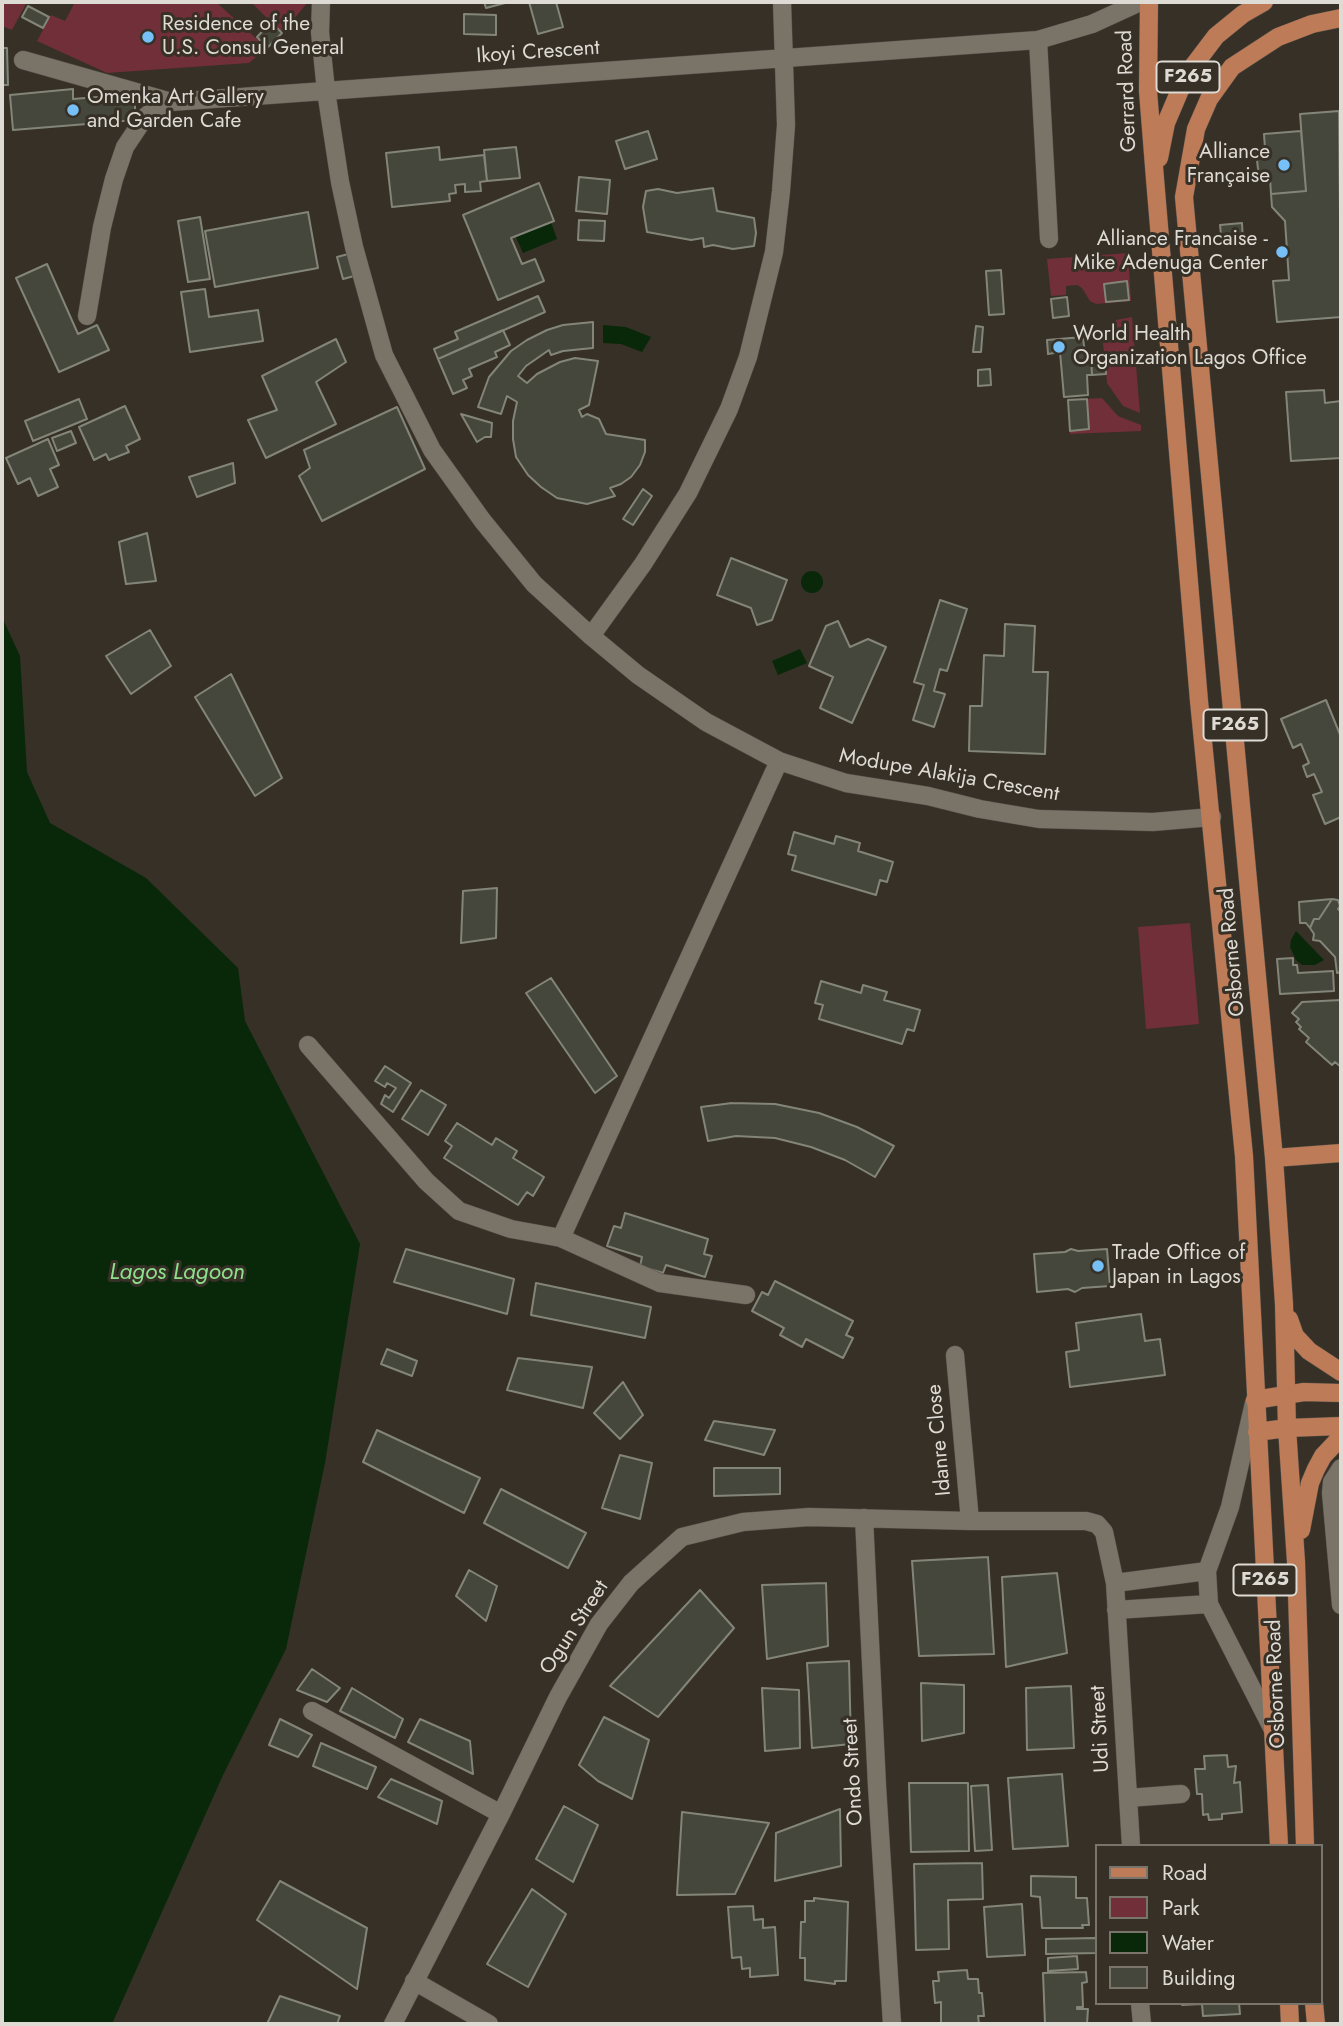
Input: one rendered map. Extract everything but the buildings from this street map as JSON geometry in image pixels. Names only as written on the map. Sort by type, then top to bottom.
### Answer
[{"type":"main road","name":"Gerrard Road","points":[[1149,2],[1148,91],[1155,179]]},
{"type":"main road","name":"F265","points":[[1155,179],[1166,123],[1194,65],[1216,36],[1243,14],[1264,2]]},
{"type":"main road","name":"Osborne Road","points":[[1305,1844],[1296,1562],[1274,1158],[1184,197],[1196,129],[1213,92],[1233,67],[1278,37],[1312,24],[1341,18]]},
{"type":"main road","name":"Osborne Road","points":[[1155,179],[1198,687],[1244,1156],[1279,1844]]},
{"type":"main road","points":[[1274,1158],[1341,1153]]},
{"type":"main road","points":[[1284,1304],[1295,1336],[1309,1351],[1341,1372]]},
{"type":"main road","points":[[1255,1400],[1304,1392],[1341,1393]]},
{"type":"main road","points":[[1257,1432],[1341,1426]]},
{"type":"main road","points":[[1296,1562],[1310,1483],[1323,1456],[1341,1437]]},
{"type":"main road","points":[[1289,2005],[1290,2024]]},
{"type":"main road","points":[[1314,2005],[1316,2024]]},
{"type":"street","name":"Modupe Alakija Crescent","points":[[321,2],[320,32],[326,91],[340,182],[354,247],[386,360],[432,450],[482,520],[534,584],[638,675],[706,722],[779,761],[846,783],[928,796],[980,809],[1039,819],[1153,822],[1212,817]]},
{"type":"street","points":[[591,636],[643,564],[688,493],[729,409],[748,357],[774,252],[780,203],[786,125],[782,2]]},
{"type":"street","name":"Ikoyi Crescent","points":[[87,316],[102,227],[125,147],[145,117],[171,102],[1038,40],[1092,24],[1140,2]]},
{"type":"street","points":[[1038,40],[1049,239]]},
{"type":"street","points":[[23,60],[171,102]]},
{"type":"street","points":[[561,1238],[779,761]]},
{"type":"street","points":[[308,1045],[426,1181],[459,1210],[511,1229],[561,1238],[660,1283],[747,1296]]},
{"type":"street","name":"Idanre Close","points":[[955,1355],[970,1521]]},
{"type":"street","points":[[1255,1400],[1230,1507],[1207,1571],[1209,1604],[1272,1728]]},
{"type":"street","points":[[1341,1468],[1332,1482],[1331,1493],[1341,1605]]},
{"type":"street","name":"Ogun Street","points":[[393,2024],[558,1697],[599,1624],[631,1583],[682,1537],[743,1522],[809,1517],[1086,1521],[1097,1524],[1104,1532],[1115,1583],[1116,1609]]},
{"type":"street","name":"Ondo Street","points":[[864,1518],[892,2024]]},
{"type":"street","points":[[1115,1583],[1207,1571]]},
{"type":"street","points":[[1116,1609],[1209,1604]]},
{"type":"street","name":"Udi Street","points":[[1116,1609],[1131,1844]]},
{"type":"street","points":[[312,1711],[501,1814]]},
{"type":"street","points":[[1128,1798],[1181,1794]]},
{"type":"street","points":[[414,1981],[489,2024]]},
{"type":"street","points":[[1140,2005],[1142,2024]]},
{"type":"green space","points":[[2,2],[27,2],[12,30],[2,26]]},
{"type":"green space","name":"Residence of the U.S. Consul General","points":[[75,2],[216,2],[267,48],[249,63],[107,73],[37,41],[51,15],[65,21]]},
{"type":"green space","points":[[251,2],[308,2],[282,33]]},
{"type":"green space","points":[[1128,253],[1131,301],[1096,304],[1090,301],[1077,285],[1066,286],[1066,295],[1051,296],[1047,259]]},
{"type":"green space","points":[[1132,317],[1140,413],[1123,406],[1107,383],[1103,344],[1107,329],[1116,320]]},
{"type":"green space","points":[[1102,398],[1118,416],[1141,425],[1141,431],[1070,434],[1070,431],[1089,429],[1087,399]]},
{"type":"green space","points":[[1190,923],[1199,1024],[1146,1029],[1138,927]]},
{"type":"water","points":[[551,222],[557,239],[523,253],[516,237]]},
{"type":"water","points":[[603,325],[626,327],[651,337],[642,352],[621,344],[603,343]]},
{"type":"water","points":[[812,571],[820,574],[823,582],[820,590],[812,593],[804,590],[801,582],[804,574]]},
{"type":"water","name":"Lagos Lagoon","points":[[2,617],[20,656],[27,772],[50,823],[146,878],[238,968],[245,1021],[360,1244],[325,1463],[286,1649],[223,1775],[112,2024],[2,2024]]},
{"type":"water","points":[[800,649],[807,663],[778,675],[772,661]]},
{"type":"water","points":[[1296,931],[1324,960],[1315,965],[1302,965],[1296,960],[1290,947]]},
{"type":"place","name":"Residence of the U.S. Consul General","points":[[148,37]]},
{"type":"place","name":"Omenka Art Gallery and Garden Cafe","points":[[73,110]]},
{"type":"place","name":"Alliance Française","points":[[1284,165]]},
{"type":"place","name":"Alliance Francaise - Mike Adenuga Center","points":[[1282,252]]},
{"type":"place","name":"World Health Organization Lagos Office","points":[[1059,347]]},
{"type":"place","name":"Trade Office of Japan in Lagos","points":[[1098,1266]]}]
